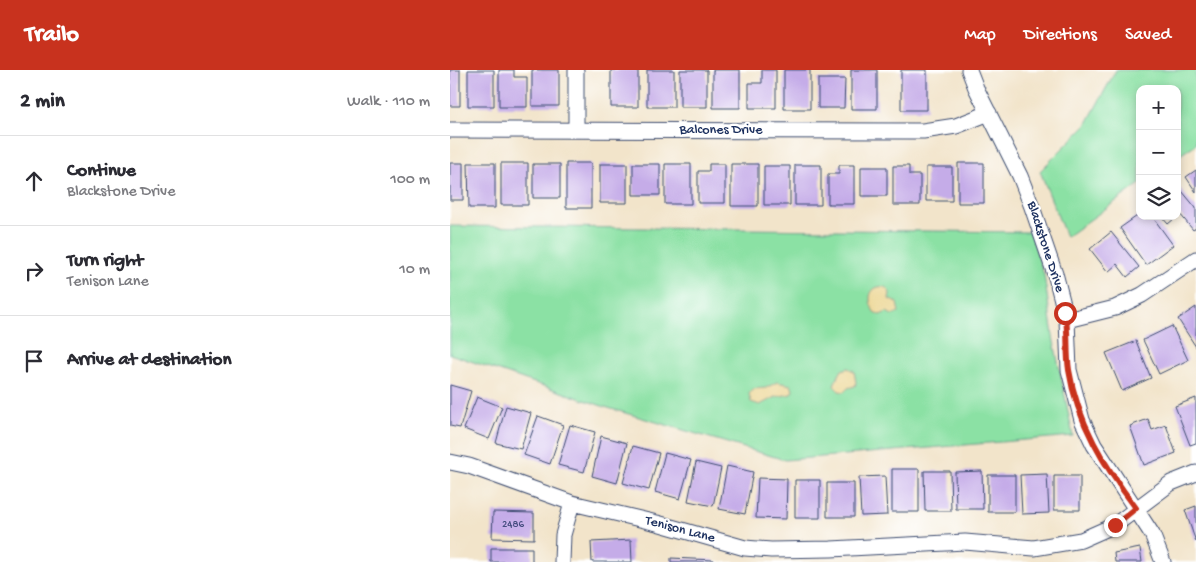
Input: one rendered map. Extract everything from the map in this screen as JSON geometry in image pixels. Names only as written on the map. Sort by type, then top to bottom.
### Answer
[{"type":"street","points":[[576,70],[576,130]]},
{"type":"street","name":"Blackstone Drive","points":[[969,70],[1020,176],[1056,276],[1067,320],[1069,370],[1082,420],[1094,445],[1152,534],[1163,562]]},
{"type":"street","name":"Balcones Drive","points":[[450,130],[923,131],[956,126],[989,113]]},
{"type":"street","points":[[1067,320],[1115,308],[1142,295],[1196,260]]},
{"type":"street","name":"Tenison Lane","points":[[450,462],[469,466],[572,502],[657,523],[745,555],[797,550],[965,542],[1034,548],[1081,540],[1115,525],[1171,482],[1196,473]]},
{"type":"street","points":[[562,562],[563,535],[572,502]]},
{"type":"green space","points":[[1116,70],[1196,70],[1196,144],[1181,154],[1181,85],[1136,85],[1136,187],[1066,237],[1040,171],[1086,125]]},
{"type":"green space","points":[[450,226],[1030,232],[1044,275],[1054,342],[1073,436],[785,460],[605,407],[450,354]]},
{"type":"sand","points":[[878,287],[888,289],[890,293],[889,299],[897,303],[899,312],[892,315],[887,312],[880,315],[874,312],[870,298],[872,291]]},
{"type":"sand","points":[[848,368],[854,371],[855,386],[848,388],[844,392],[839,391],[834,386],[835,382],[842,370]]},
{"type":"sand","points":[[777,382],[791,385],[793,390],[791,394],[775,397],[760,405],[751,402],[749,394],[753,389],[766,388]]},
{"type":"building","points":[[450,70],[460,70],[460,106],[450,106]]},
{"type":"building","points":[[468,70],[494,70],[494,106],[468,106]]},
{"type":"building","points":[[499,70],[514,70],[514,77],[527,77],[527,107],[499,107]]},
{"type":"building","points":[[532,70],[559,70],[559,106],[532,106]]},
{"type":"building","points":[[611,70],[638,70],[638,107],[611,107]]},
{"type":"building","points":[[647,70],[674,70],[674,107],[647,107]]},
{"type":"building","points":[[680,70],[707,70],[707,107],[680,107]]},
{"type":"building","points":[[713,70],[740,70],[740,108],[713,108]]},
{"type":"building","points":[[762,70],[776,70],[776,108],[749,108],[749,83],[762,83]]},
{"type":"building","points":[[784,70],[810,70],[810,109],[784,109]]},
{"type":"building","points":[[851,70],[877,70],[877,109],[851,109]]},
{"type":"building","points":[[901,70],[927,70],[927,110],[901,110]]},
{"type":"building","points":[[818,79],[845,79],[844,108],[818,108]]},
{"type":"building","points":[[450,163],[463,163],[463,200],[450,200]]},
{"type":"building","points":[[468,163],[495,163],[495,208],[469,208]]},
{"type":"building","points":[[501,163],[528,163],[528,205],[501,205]]},
{"type":"building","points":[[566,163],[591,163],[591,208],[566,208]]},
{"type":"building","points":[[958,163],[984,163],[984,203],[958,203]]},
{"type":"building","points":[[533,164],[560,164],[560,198],[533,198]]},
{"type":"building","points":[[600,164],[627,164],[627,203],[600,203]]},
{"type":"building","points":[[633,164],[660,164],[660,195],[633,195]]},
{"type":"building","points":[[665,164],[691,164],[691,204],[665,204]]},
{"type":"building","points":[[709,164],[725,164],[725,203],[698,203],[698,171],[709,171]]},
{"type":"building","points":[[731,164],[758,164],[758,206],[731,206]]},
{"type":"building","points":[[795,165],[821,165],[821,205],[795,205]]},
{"type":"building","points":[[839,165],[854,165],[854,204],[828,204],[828,174],[839,174]]},
{"type":"building","points":[[764,166],[790,166],[790,205],[764,205]]},
{"type":"building","points":[[893,166],[909,166],[909,175],[920,175],[920,205],[893,205]]},
{"type":"building","points":[[861,167],[887,167],[887,196],[861,196]]},
{"type":"building","points":[[926,167],[952,167],[952,201],[926,201]]},
{"type":"building","points":[[1196,170],[1196,192],[1186,177]]},
{"type":"building","points":[[1181,190],[1196,208],[1196,228],[1193,230],[1181,215]]},
{"type":"building","points":[[1136,217],[1136,220],[1155,220],[1173,245],[1146,265],[1120,228]]},
{"type":"building","points":[[1164,220],[1173,220],[1168,224]]},
{"type":"building","points":[[1111,232],[1139,267],[1127,277],[1117,264],[1108,272],[1090,249]]},
{"type":"building","points":[[1196,307],[1196,347],[1178,319]]},
{"type":"building","points":[[1172,326],[1188,360],[1159,374],[1143,340]]},
{"type":"building","points":[[1136,341],[1151,378],[1122,391],[1106,353]]},
{"type":"building","points":[[450,385],[471,391],[460,428],[450,426]]},
{"type":"building","points":[[477,397],[502,407],[489,439],[464,429]]},
{"type":"building","points":[[1196,398],[1196,443],[1190,445],[1175,406]]},
{"type":"building","points":[[506,406],[531,413],[521,449],[496,443]]},
{"type":"building","points":[[538,416],[563,425],[550,464],[524,455]]},
{"type":"building","points":[[1148,419],[1152,430],[1166,425],[1176,453],[1144,465],[1130,426]]},
{"type":"building","points":[[570,425],[595,432],[584,472],[558,465]]},
{"type":"building","points":[[601,436],[627,443],[617,483],[592,476]]},
{"type":"building","points":[[633,446],[659,453],[649,490],[623,483]]},
{"type":"building","points":[[665,453],[691,460],[680,499],[655,492]]},
{"type":"building","points":[[696,462],[721,468],[713,506],[688,501]]},
{"type":"building","points":[[727,466],[753,472],[745,514],[719,509]]},
{"type":"building","points":[[892,469],[919,469],[919,512],[892,512]]},
{"type":"building","points":[[924,471],[950,471],[951,511],[925,511]]},
{"type":"building","points":[[982,471],[983,509],[956,509],[955,472]]},
{"type":"building","points":[[1047,474],[1049,513],[1022,514],[1020,475]]},
{"type":"building","points":[[988,475],[1015,475],[1015,512],[988,512]]},
{"type":"building","points":[[885,476],[887,515],[861,516],[859,477]]},
{"type":"building","points":[[1054,476],[1080,476],[1080,510],[1054,510]]},
{"type":"building","points":[[758,478],[787,479],[786,519],[756,518]]},
{"type":"building","points":[[795,480],[820,480],[820,518],[795,518]]},
{"type":"building","points":[[827,483],[854,483],[854,517],[827,517]]},
{"type":"building","points":[[1196,506],[1196,542],[1185,510]]},
{"type":"building","points":[[493,512],[534,513],[534,539],[492,538]]},
{"type":"building","points":[[631,540],[632,562],[592,562],[591,542]]},
{"type":"building","points":[[491,548],[532,548],[532,562],[491,562]]},
{"type":"building","points":[[1140,548],[1142,562],[1115,562],[1114,553]]},
{"type":"building","points":[[671,558],[714,560],[714,562],[671,562]]},
{"type":"route","points":[[1065,313],[1067,320],[1069,370],[1082,420],[1094,445],[1124,493],[1136,508],[1115,525]]}]
